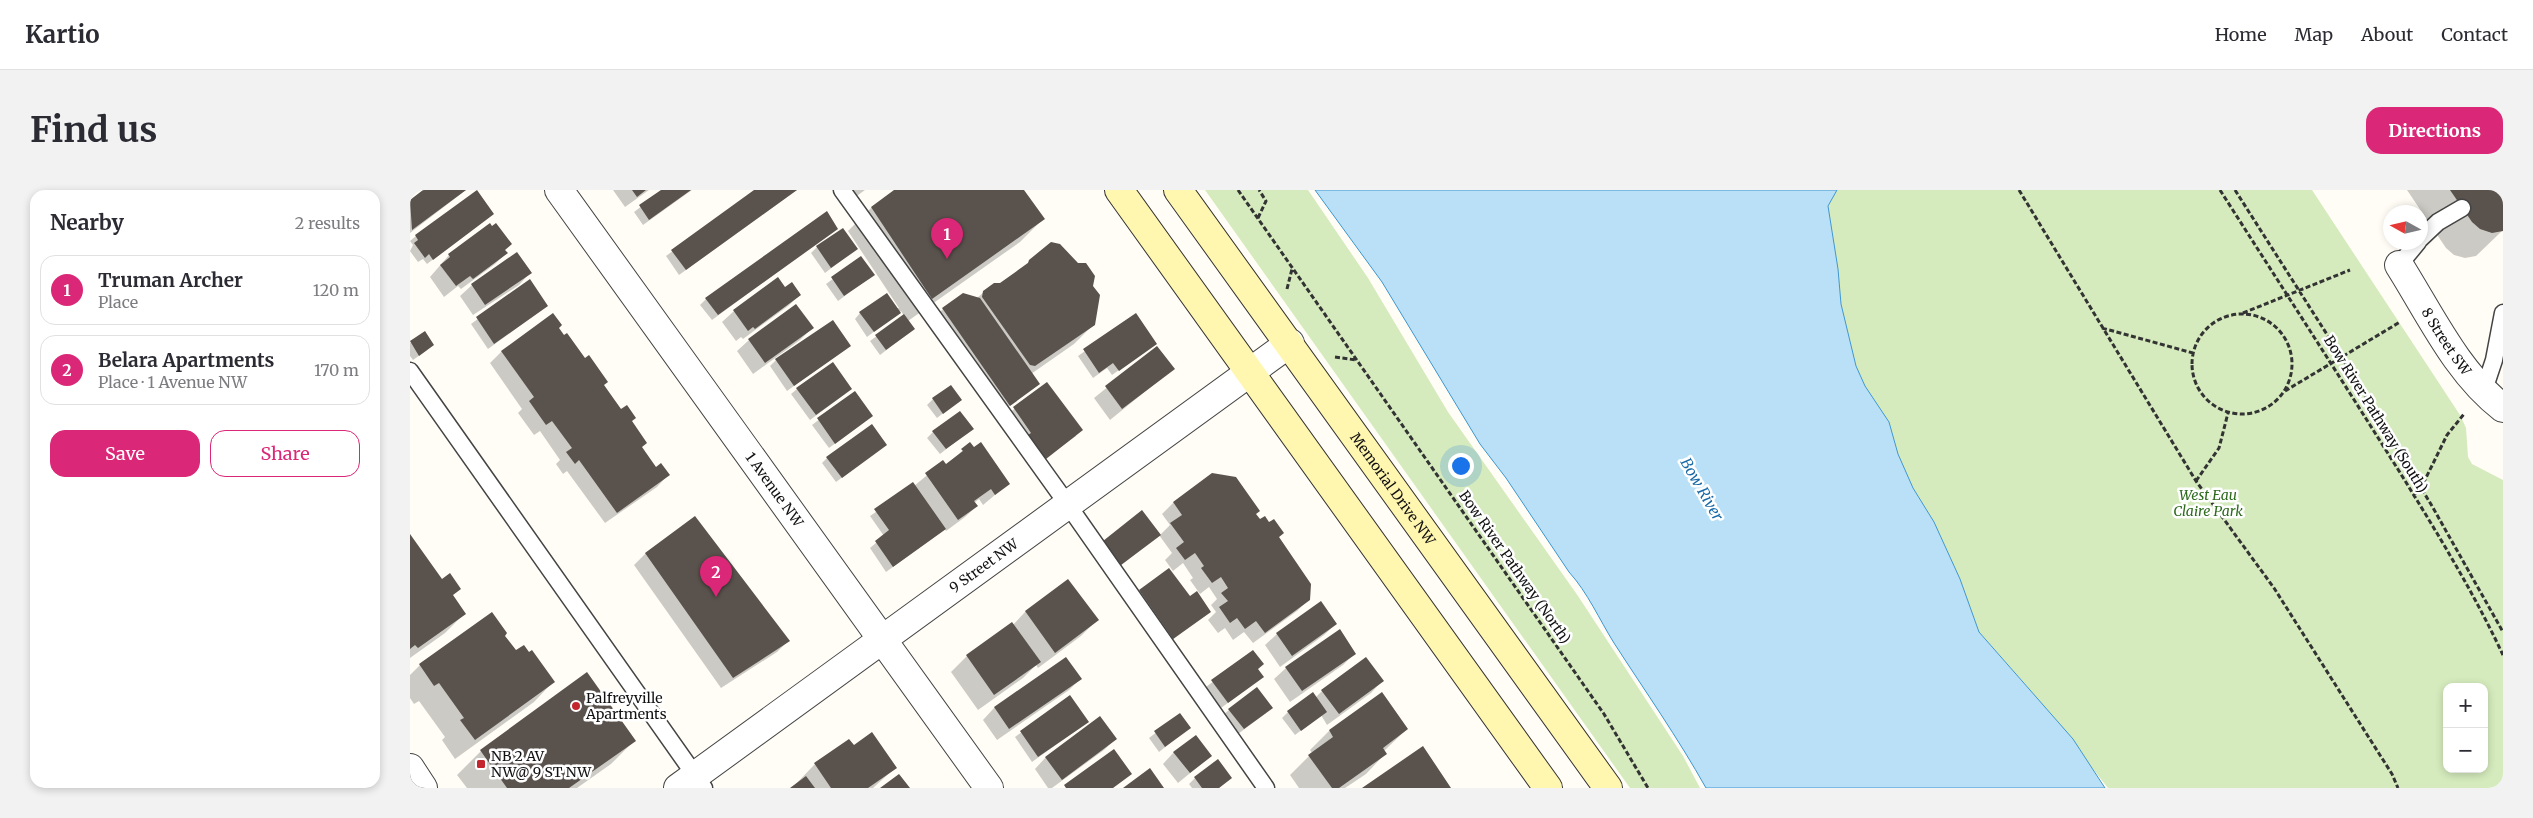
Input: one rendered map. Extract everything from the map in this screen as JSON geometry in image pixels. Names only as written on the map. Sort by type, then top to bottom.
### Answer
[{"type":"main road","points":[[1119,190],[1548,788]]},
{"type":"main road","name":"Memorial Drive NW","points":[[1178,190],[1290,343],[1608,788]]},
{"type":"street","name":"1 Avenue NW","points":[[559,190],[989,788]]},
{"type":"street","name":"8 Street SW","points":[[2399,265],[2458,360],[2493,401]]},
{"type":"street","name":"9 Street NW","points":[[693,784],[884,640],[1290,343]]},
{"type":"lane","points":[[842,190],[1068,505],[1266,788]]},
{"type":"lane","points":[[2428,232],[2438,222],[2462,208]]},
{"type":"lane","points":[[2399,265],[2411,250]]},
{"type":"lane","points":[[2493,401],[2494,360],[2503,313]]},
{"type":"lane","points":[[410,371],[693,784]]},
{"type":"path","name":"Bow River Pathway (North)","points":[[1238,190],[1604,714],[1648,788]]},
{"type":"path","points":[[1258,219],[1266,201],[1259,190]]},
{"type":"path","points":[[2019,190],[2196,481],[2274,588],[2346,698],[2392,774],[2398,788]]},
{"type":"path","name":"Bow River Pathway (South)","points":[[2220,190],[2332,363],[2414,495],[2484,613],[2503,655]]},
{"type":"path","name":"Bow River Pathway (South)","points":[[2235,190],[2342,357],[2421,488],[2503,632]]},
{"type":"path","points":[[2350,270],[2300,292],[2242,314],[2221,319],[2202,334],[2193,353],[2192,367],[2197,386],[2211,404],[2228,413],[2246,415],[2271,406],[2285,392],[2402,320]]},
{"type":"path","points":[[2242,314],[2268,320],[2286,339],[2293,366],[2285,392]]},
{"type":"path","points":[[2101,327],[2193,353]]},
{"type":"path","points":[[2414,495],[2421,488],[2447,435],[2493,401]]},
{"type":"path","points":[[2196,481],[2219,448],[2228,413]]},
{"type":"green space","points":[[1205,190],[1308,190],[1368,278],[1448,412],[1578,596],[1683,756],[1700,788],[1630,788]]},
{"type":"green space","name":"West Eau Claire Park","points":[[1837,190],[2312,190],[2460,415],[2466,428],[2468,457],[2472,464],[2503,480],[2503,788],[2108,788],[2025,684],[1979,632],[1960,579],[1934,522],[1913,488],[1898,454],[1889,422],[1865,386],[1856,366],[1841,304],[1838,269],[1828,206]]},
{"type":"water","name":"Bow River","points":[[1315,190],[1837,190],[1828,206],[1838,269],[1841,304],[1856,366],[1865,386],[1889,422],[1898,454],[1913,488],[1934,522],[1960,579],[1979,632],[2073,739],[2105,788],[1706,788],[1582,589],[1506,478],[1480,444],[1382,282]]},
{"type":"building","points":[[423,190],[466,190],[412,230],[410,200]]},
{"type":"building","points":[[477,190],[494,214],[433,260],[429,254],[425,258],[414,243],[418,240],[415,235]]},
{"type":"building","points":[[632,190],[646,190],[637,197]]},
{"type":"building","points":[[661,190],[691,190],[649,220],[639,205]]},
{"type":"building","points":[[754,190],[797,190],[686,270],[671,250]]},
{"type":"building","points":[[894,190],[1024,190],[1045,219],[932,299],[871,207]]},
{"type":"building","points":[[2450,190],[2503,190],[2503,231],[2492,233],[2480,229],[2472,222]]},
{"type":"building","points":[[827,211],[838,229],[718,315],[705,298]]},
{"type":"building","points":[[490,223],[492,226],[496,223],[512,244],[505,250],[508,253],[473,279],[470,276],[456,286],[440,265],[450,257],[448,254]]},
{"type":"building","points":[[843,228],[858,249],[831,268],[816,246]]},
{"type":"building","points":[[1051,242],[1060,244],[1078,263],[1086,263],[1095,276],[1093,286],[1100,295],[1095,325],[1035,366],[1030,365],[982,297],[983,291],[994,283],[1000,283],[1028,263],[1029,260]]},
{"type":"building","points":[[517,252],[532,273],[485,305],[471,284]]},
{"type":"building","points":[[861,256],[875,275],[844,296],[831,277]]},
{"type":"building","points":[[778,277],[785,287],[792,282],[801,295],[755,329],[753,327],[748,331],[733,310]]},
{"type":"building","points":[[530,279],[548,306],[494,344],[476,317]]},
{"type":"building","points":[[887,293],[901,313],[874,332],[859,312]]},
{"type":"building","points":[[963,293],[980,298],[1040,384],[1010,406],[942,308]]},
{"type":"building","points":[[796,304],[814,328],[765,363],[748,339]]},
{"type":"building","points":[[553,313],[562,325],[559,328],[564,335],[567,333],[585,358],[589,355],[608,382],[604,385],[621,409],[627,405],[636,418],[632,421],[647,443],[642,447],[656,467],[661,463],[670,475],[617,513],[579,460],[575,464],[566,452],[572,448],[552,421],[546,425],[529,401],[534,397],[501,351]]},
{"type":"building","points":[[1136,313],[1157,344],[1119,371],[1113,363],[1099,373],[1083,349]]},
{"type":"building","points":[[904,314],[915,329],[886,350],[875,335]]},
{"type":"building","points":[[833,320],[851,346],[794,386],[775,359]]},
{"type":"building","points":[[425,331],[434,345],[419,356],[410,341]]},
{"type":"building","points":[[1157,346],[1175,369],[1122,409],[1105,386]]},
{"type":"building","points":[[833,362],[852,389],[816,415],[796,388]]},
{"type":"building","points":[[1047,382],[1083,430],[1046,459],[1028,435],[1031,433],[1013,407]]},
{"type":"building","points":[[951,385],[962,400],[943,414],[932,398]]},
{"type":"building","points":[[855,391],[873,416],[835,444],[817,418]]},
{"type":"building","points":[[960,411],[974,429],[946,449],[932,431]]},
{"type":"building","points":[[872,424],[887,445],[842,478],[826,457]]},
{"type":"building","points":[[970,442],[974,447],[981,442],[1010,484],[995,495],[991,489],[974,501],[978,506],[958,520],[925,473],[943,460],[946,464],[963,451],[961,449]]},
{"type":"building","points":[[1212,473],[1236,477],[1260,511],[1256,514],[1260,519],[1265,516],[1269,522],[1274,519],[1284,533],[1279,537],[1311,584],[1310,600],[1265,633],[1256,621],[1245,629],[1237,618],[1230,623],[1219,607],[1228,601],[1221,593],[1228,588],[1221,577],[1212,583],[1201,568],[1204,566],[1195,553],[1185,560],[1176,548],[1184,542],[1170,523],[1182,515],[1173,502]]},
{"type":"building","points":[[913,482],[946,529],[893,567],[875,541],[889,530],[874,509]]},
{"type":"building","points":[[1142,510],[1161,535],[1121,565],[1103,541]]},
{"type":"building","points":[[695,516],[790,641],[733,678],[645,553]]},
{"type":"building","points":[[410,534],[442,579],[450,573],[461,589],[453,595],[466,614],[418,648],[415,645],[410,649]]},
{"type":"building","points":[[1169,568],[1190,596],[1197,591],[1211,612],[1173,639],[1139,590]]},
{"type":"building","points":[[1068,579],[1099,620],[1055,653],[1025,611]]},
{"type":"building","points":[[1321,601],[1337,624],[1292,656],[1276,633]]},
{"type":"building","points":[[492,612],[507,633],[505,636],[516,650],[524,645],[529,652],[532,650],[555,682],[475,740],[460,720],[464,718],[439,683],[434,686],[419,664]]},
{"type":"building","points":[[1012,622],[1041,662],[994,695],[966,655]]},
{"type":"building","points":[[1340,629],[1356,654],[1302,691],[1285,667]]},
{"type":"building","points":[[1253,650],[1264,664],[1258,669],[1264,677],[1228,703],[1211,680]]},
{"type":"building","points":[[1066,657],[1082,679],[1009,729],[994,707]]},
{"type":"building","points":[[1366,657],[1384,681],[1339,714],[1321,690]]},
{"type":"building","name":"Palfreyville Apartments","points":[[587,672],[636,741],[569,788],[507,788],[480,750]]},
{"type":"building","points":[[1257,687],[1273,708],[1244,729],[1228,709]]},
{"type":"building","points":[[1313,692],[1327,712],[1301,731],[1287,711]]},
{"type":"building","points":[[1382,692],[1408,729],[1383,748],[1387,754],[1339,788],[1332,788],[1308,755],[1333,737],[1329,730]]},
{"type":"building","points":[[1070,695],[1089,722],[1038,757],[1020,731]]},
{"type":"building","points":[[1180,713],[1191,728],[1165,747],[1154,731]]},
{"type":"building","points":[[1100,716],[1117,739],[1062,780],[1045,757]]},
{"type":"building","points":[[872,732],[897,768],[868,788],[831,788],[814,763],[849,739],[854,745]]},
{"type":"building","points":[[1196,735],[1212,756],[1190,773],[1173,752]]},
{"type":"building","points":[[1423,746],[1451,788],[1362,788]]},
{"type":"building","points":[[1114,749],[1132,774],[1113,788],[1066,788],[1064,785]]},
{"type":"building","points":[[1218,759],[1232,778],[1219,788],[1202,788],[1194,777]]},
{"type":"building","points":[[1150,768],[1164,788],[1123,788]]},
{"type":"building","points":[[899,774],[910,788],[880,788]]},
{"type":"building","points":[[806,776],[815,788],[790,788]]},
{"type":"place","name":"Truman Archer","points":[[947,259]]},
{"type":"place","name":"Belara Apartments","points":[[716,597]]},
{"type":"place","name":"Palfreyville Apartments","points":[[576,706]]},
{"type":"place","name":"NB 2 AV NW@ 9 ST NW","points":[[481,764]]}]
